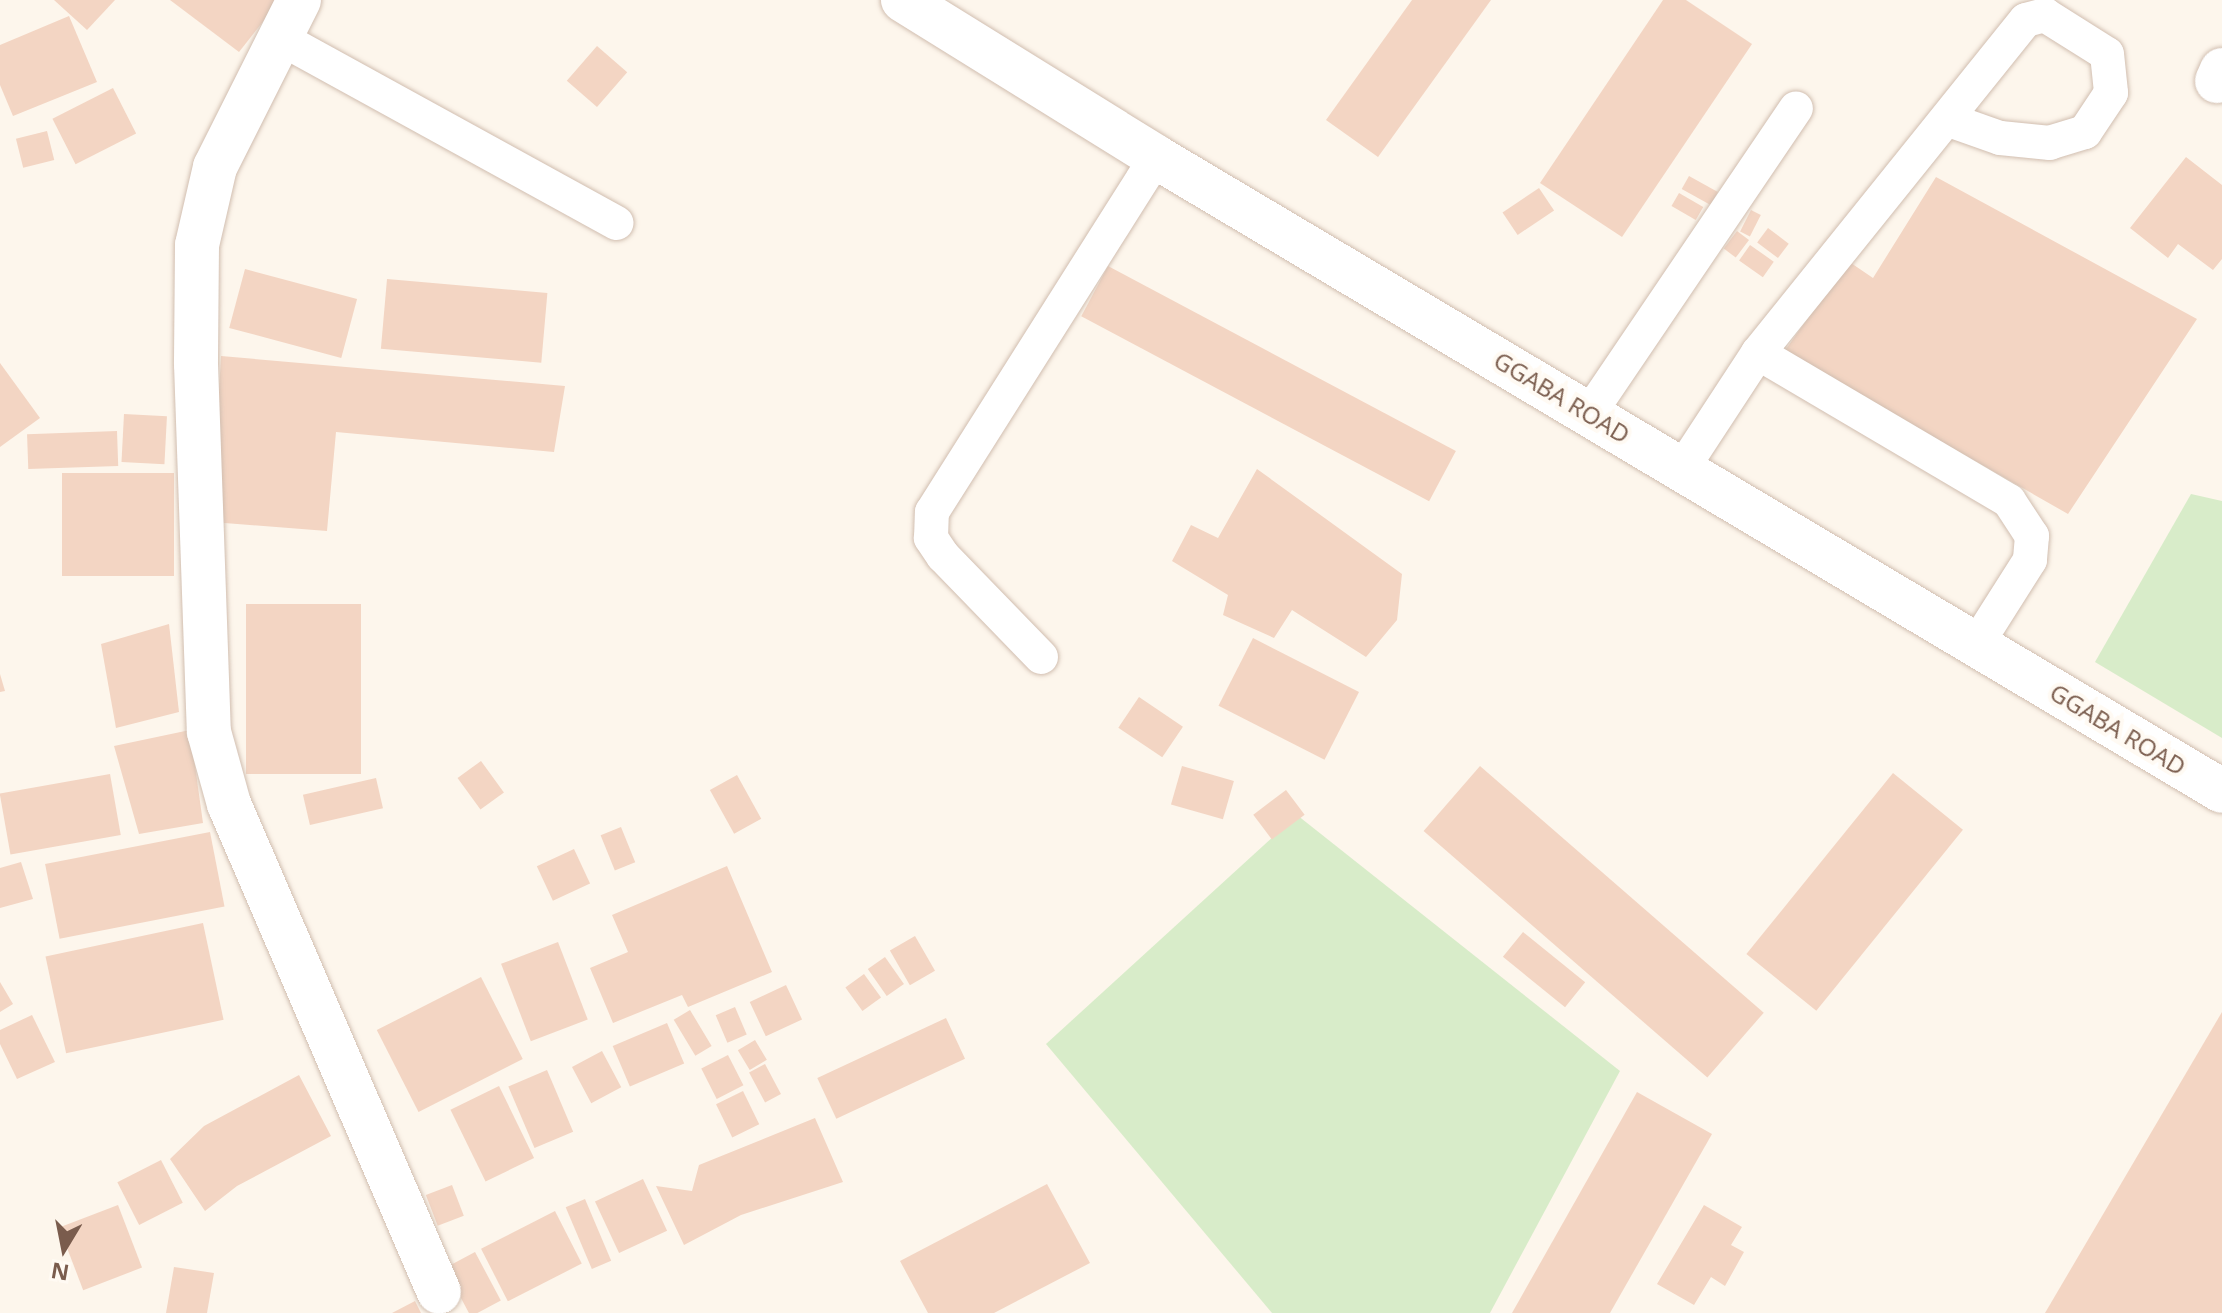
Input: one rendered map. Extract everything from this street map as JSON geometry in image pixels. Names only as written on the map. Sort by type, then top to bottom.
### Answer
[{"type":"main road","name":"GGABA ROAD","points":[[903,0],[1156,157],[2222,791]]},
{"type":"main road","points":[[289,19],[215,167],[197,245],[196,364],[209,732],[229,804],[439,1292]]},
{"type":"lane","points":[[1682,469],[1758,353],[1949,120],[2026,20],[2045,15],[2107,54],[2111,93],[2085,132],[2050,143],[2000,138],[1949,120]]},
{"type":"lane","points":[[289,19],[616,223]]},
{"type":"lane","points":[[1589,414],[1796,108]]},
{"type":"lane","points":[[1041,657],[943,556],[931,538],[932,512],[1156,157]]},
{"type":"lane","points":[[1758,353],[2009,501],[2032,536],[2030,560],[1976,645]]},
{"type":"green space","points":[[2191,494],[2222,501],[2222,738],[2095,662]]},
{"type":"green space","points":[[1297,815],[1620,1071],[1490,1313],[1272,1313],[1046,1044]]},
{"type":"building","points":[[54,0],[115,0],[87,30]]},
{"type":"building","points":[[170,0],[280,0],[239,52]]},
{"type":"building","points":[[1412,0],[1491,0],[1378,157],[1326,120]]},
{"type":"building","points":[[1663,0],[1686,0],[1752,44],[1622,237],[1540,183]]},
{"type":"building","points":[[69,16],[97,82],[13,116],[0,85],[0,45]]},
{"type":"building","points":[[597,46],[627,72],[597,107],[567,81]]},
{"type":"building","points":[[113,88],[136,133],[76,164],[52,119]]},
{"type":"building","points":[[47,131],[54,160],[23,168],[16,139]]},
{"type":"building","points":[[2186,157],[2222,185],[2222,259],[2213,270],[2178,244],[2168,258],[2130,228]]},
{"type":"building","points":[[1689,176],[1718,192],[1711,205],[1682,189]]},
{"type":"building","points":[[1936,177],[2197,319],[2068,514],[1784,352],[1848,261],[1873,278]]},
{"type":"building","points":[[1539,188],[1554,210],[1518,235],[1503,213]]},
{"type":"building","points":[[1679,193],[1703,207],[1696,220],[1672,206]]},
{"type":"building","points":[[1751,210],[1761,215],[1750,236],[1740,231]]},
{"type":"building","points":[[1768,228],[1789,244],[1778,258],[1757,242]]},
{"type":"building","points":[[1737,231],[1749,240],[1736,258],[1724,249]]},
{"type":"building","points":[[1750,245],[1774,262],[1763,277],[1739,261]]},
{"type":"building","points":[[1108,266],[1456,451],[1429,501],[1081,316]]},
{"type":"building","points":[[245,269],[357,299],[341,358],[229,328]]},
{"type":"building","points":[[387,279],[547,293],[541,363],[381,349]]},
{"type":"building","points":[[221,356],[565,386],[554,452],[336,432],[327,531],[212,522]]},
{"type":"building","points":[[0,363],[40,418],[0,447]]},
{"type":"building","points":[[124,414],[167,416],[164,464],[121,462]]},
{"type":"building","points":[[117,431],[118,466],[28,469],[27,434]]},
{"type":"building","points":[[1257,469],[1402,574],[1397,620],[1366,657],[1292,610],[1274,638],[1223,615],[1228,595],[1172,561],[1191,525],[1218,538]]},
{"type":"building","points":[[62,473],[174,473],[174,576],[62,576]]},
{"type":"building","points":[[246,604],[361,604],[361,774],[246,774]]},
{"type":"building","points":[[169,624],[179,712],[116,728],[101,644]]},
{"type":"building","points":[[1253,638],[1359,692],[1325,760],[1218,706]]},
{"type":"building","points":[[0,674],[5,691],[0,692]]},
{"type":"building","points":[[1139,697],[1183,727],[1162,757],[1118,728]]},
{"type":"building","points":[[190,730],[203,823],[139,834],[114,746]]},
{"type":"building","points":[[481,761],[504,793],[480,810],[458,778]]},
{"type":"building","points":[[1182,766],[1234,781],[1223,819],[1171,804]]},
{"type":"building","points":[[1480,766],[1764,1013],[1707,1078],[1424,831]]},
{"type":"building","points":[[1893,773],[1963,830],[1816,1011],[1746,954]]},
{"type":"building","points":[[110,774],[121,835],[10,855],[0,793]]},
{"type":"building","points":[[737,775],[761,819],[734,834],[710,790]]},
{"type":"building","points":[[376,778],[383,808],[310,825],[303,795]]},
{"type":"building","points":[[1286,790],[1305,815],[1272,839],[1253,815]]},
{"type":"building","points":[[621,827],[635,862],[615,870],[601,835]]},
{"type":"building","points":[[210,832],[225,907],[60,939],[45,864]]},
{"type":"building","points":[[574,849],[590,883],[553,901],[537,866]]},
{"type":"building","points":[[21,862],[33,899],[0,908],[0,868]]},
{"type":"building","points":[[727,866],[772,972],[688,1007],[682,995],[613,1023],[590,968],[628,952],[612,915]]},
{"type":"building","points":[[203,923],[224,1020],[66,1053],[46,956]]},
{"type":"building","points":[[1523,932],[1585,982],[1565,1007],[1503,957]]},
{"type":"building","points":[[915,936],[935,971],[910,985],[890,950]]},
{"type":"building","points":[[558,942],[588,1019],[531,1041],[501,964]]},
{"type":"building","points":[[885,957],[904,984],[887,996],[868,969]]},
{"type":"building","points":[[864,974],[881,997],[862,1011],[845,988]]},
{"type":"building","points":[[481,977],[523,1059],[419,1112],[377,1030]]},
{"type":"building","points":[[0,982],[13,1004],[0,1012]]},
{"type":"building","points":[[786,985],[802,1019],[766,1036],[750,1002]]},
{"type":"building","points":[[735,1007],[747,1035],[727,1043],[716,1015]]},
{"type":"building","points":[[690,1010],[712,1046],[695,1056],[674,1020]]},
{"type":"building","points":[[2222,1012],[2222,1313],[2045,1313]]},
{"type":"building","points":[[32,1015],[55,1062],[17,1079],[0,1044],[0,1030]]},
{"type":"building","points":[[946,1018],[965,1059],[836,1119],[817,1078]]},
{"type":"building","points":[[667,1023],[684,1064],[630,1087],[613,1046]]},
{"type":"building","points":[[755,1040],[767,1060],[750,1070],[738,1050]]},
{"type":"building","points":[[602,1051],[621,1087],[591,1103],[572,1067]]},
{"type":"building","points":[[728,1055],[743,1085],[717,1099],[701,1069]]},
{"type":"building","points":[[765,1064],[781,1094],[765,1102],[749,1072]]},
{"type":"building","points":[[547,1070],[573,1132],[535,1148],[508,1086]]},
{"type":"building","points":[[299,1075],[331,1136],[237,1186],[205,1211],[170,1159],[204,1126]]},
{"type":"building","points":[[499,1086],[534,1158],[486,1182],[450,1110]]},
{"type":"building","points":[[743,1091],[759,1124],[732,1137],[716,1104]]},
{"type":"building","points":[[1637,1092],[1712,1134],[1610,1313],[1512,1313]]},
{"type":"building","points":[[815,1118],[843,1182],[741,1215],[684,1245],[656,1186],[692,1191],[699,1165]]},
{"type":"building","points":[[161,1160],[183,1203],[139,1225],[117,1182]]},
{"type":"building","points":[[643,1179],[667,1231],[619,1253],[595,1201]]},
{"type":"building","points":[[1047,1184],[1090,1263],[994,1313],[928,1313],[900,1261]]},
{"type":"building","points":[[452,1185],[464,1216],[438,1226],[426,1195]]},
{"type":"building","points":[[585,1199],[611,1261],[592,1269],[566,1207]]},
{"type":"building","points":[[118,1205],[142,1268],[83,1290],[59,1228]]},
{"type":"building","points":[[1704,1205],[1742,1227],[1731,1245],[1744,1252],[1725,1286],[1711,1277],[1694,1305],[1657,1284]]},
{"type":"building","points":[[555,1211],[582,1264],[508,1301],[481,1249]]},
{"type":"building","points":[[475,1252],[501,1301],[477,1313],[469,1313],[445,1268]]},
{"type":"building","points":[[174,1267],[214,1273],[207,1313],[166,1313]]},
{"type":"building","points":[[415,1301],[421,1313],[392,1313]]}]
